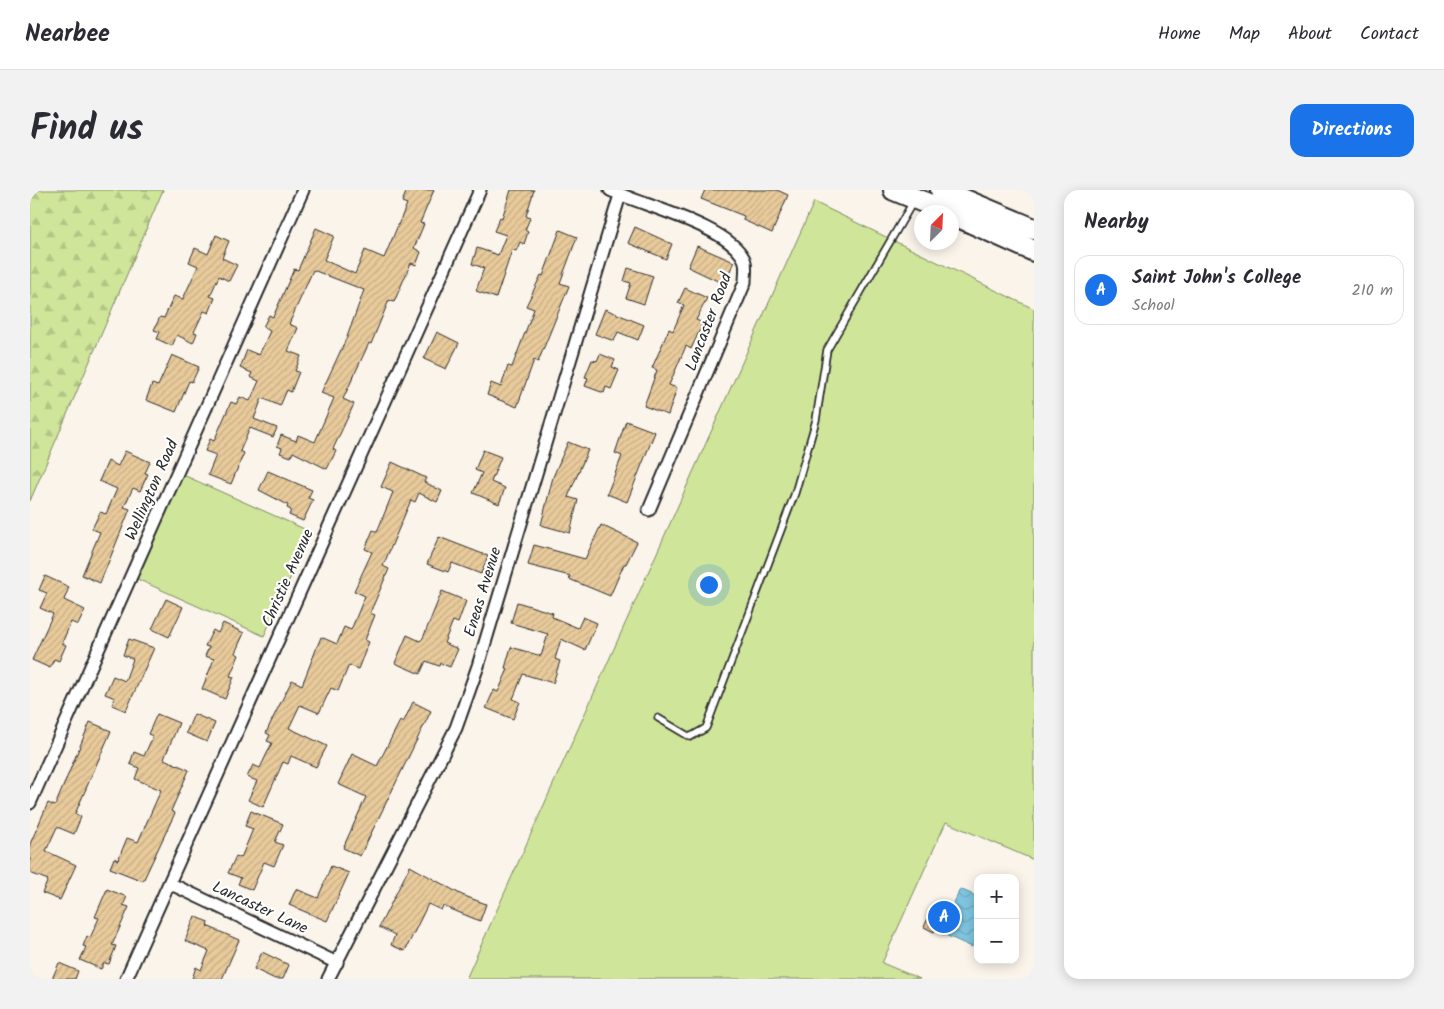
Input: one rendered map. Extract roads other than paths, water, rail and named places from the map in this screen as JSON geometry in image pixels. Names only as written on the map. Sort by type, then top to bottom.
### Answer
[{"type":"highway","points":[[894,190],[930,205]]},
{"type":"highway","points":[[941,190],[1034,229]]},
{"type":"highway","points":[[959,217],[1034,251]]},
{"type":"street","name":"Wellington Road","points":[[30,803],[303,190]]},
{"type":"street","name":"Christie Avenue","points":[[126,979],[480,190]]},
{"type":"street","name":"Lancaster Road","points":[[615,192],[718,233],[735,245],[746,261],[745,282],[649,510]]},
{"type":"street","name":"Eneas Avenue","points":[[328,979],[456,728],[478,666],[615,192]]},
{"type":"street","name":"Lancaster Lane","points":[[168,883],[337,963]]},
{"type":"lane","points":[[658,718],[690,737],[706,728],[794,493],[816,420],[827,350],[915,199]]},
{"type":"water","points":[[960,889],[974,895],[974,943],[972,947],[941,933]]},
{"type":"place","name":"Saint John's College","points":[[944,917]]}]
